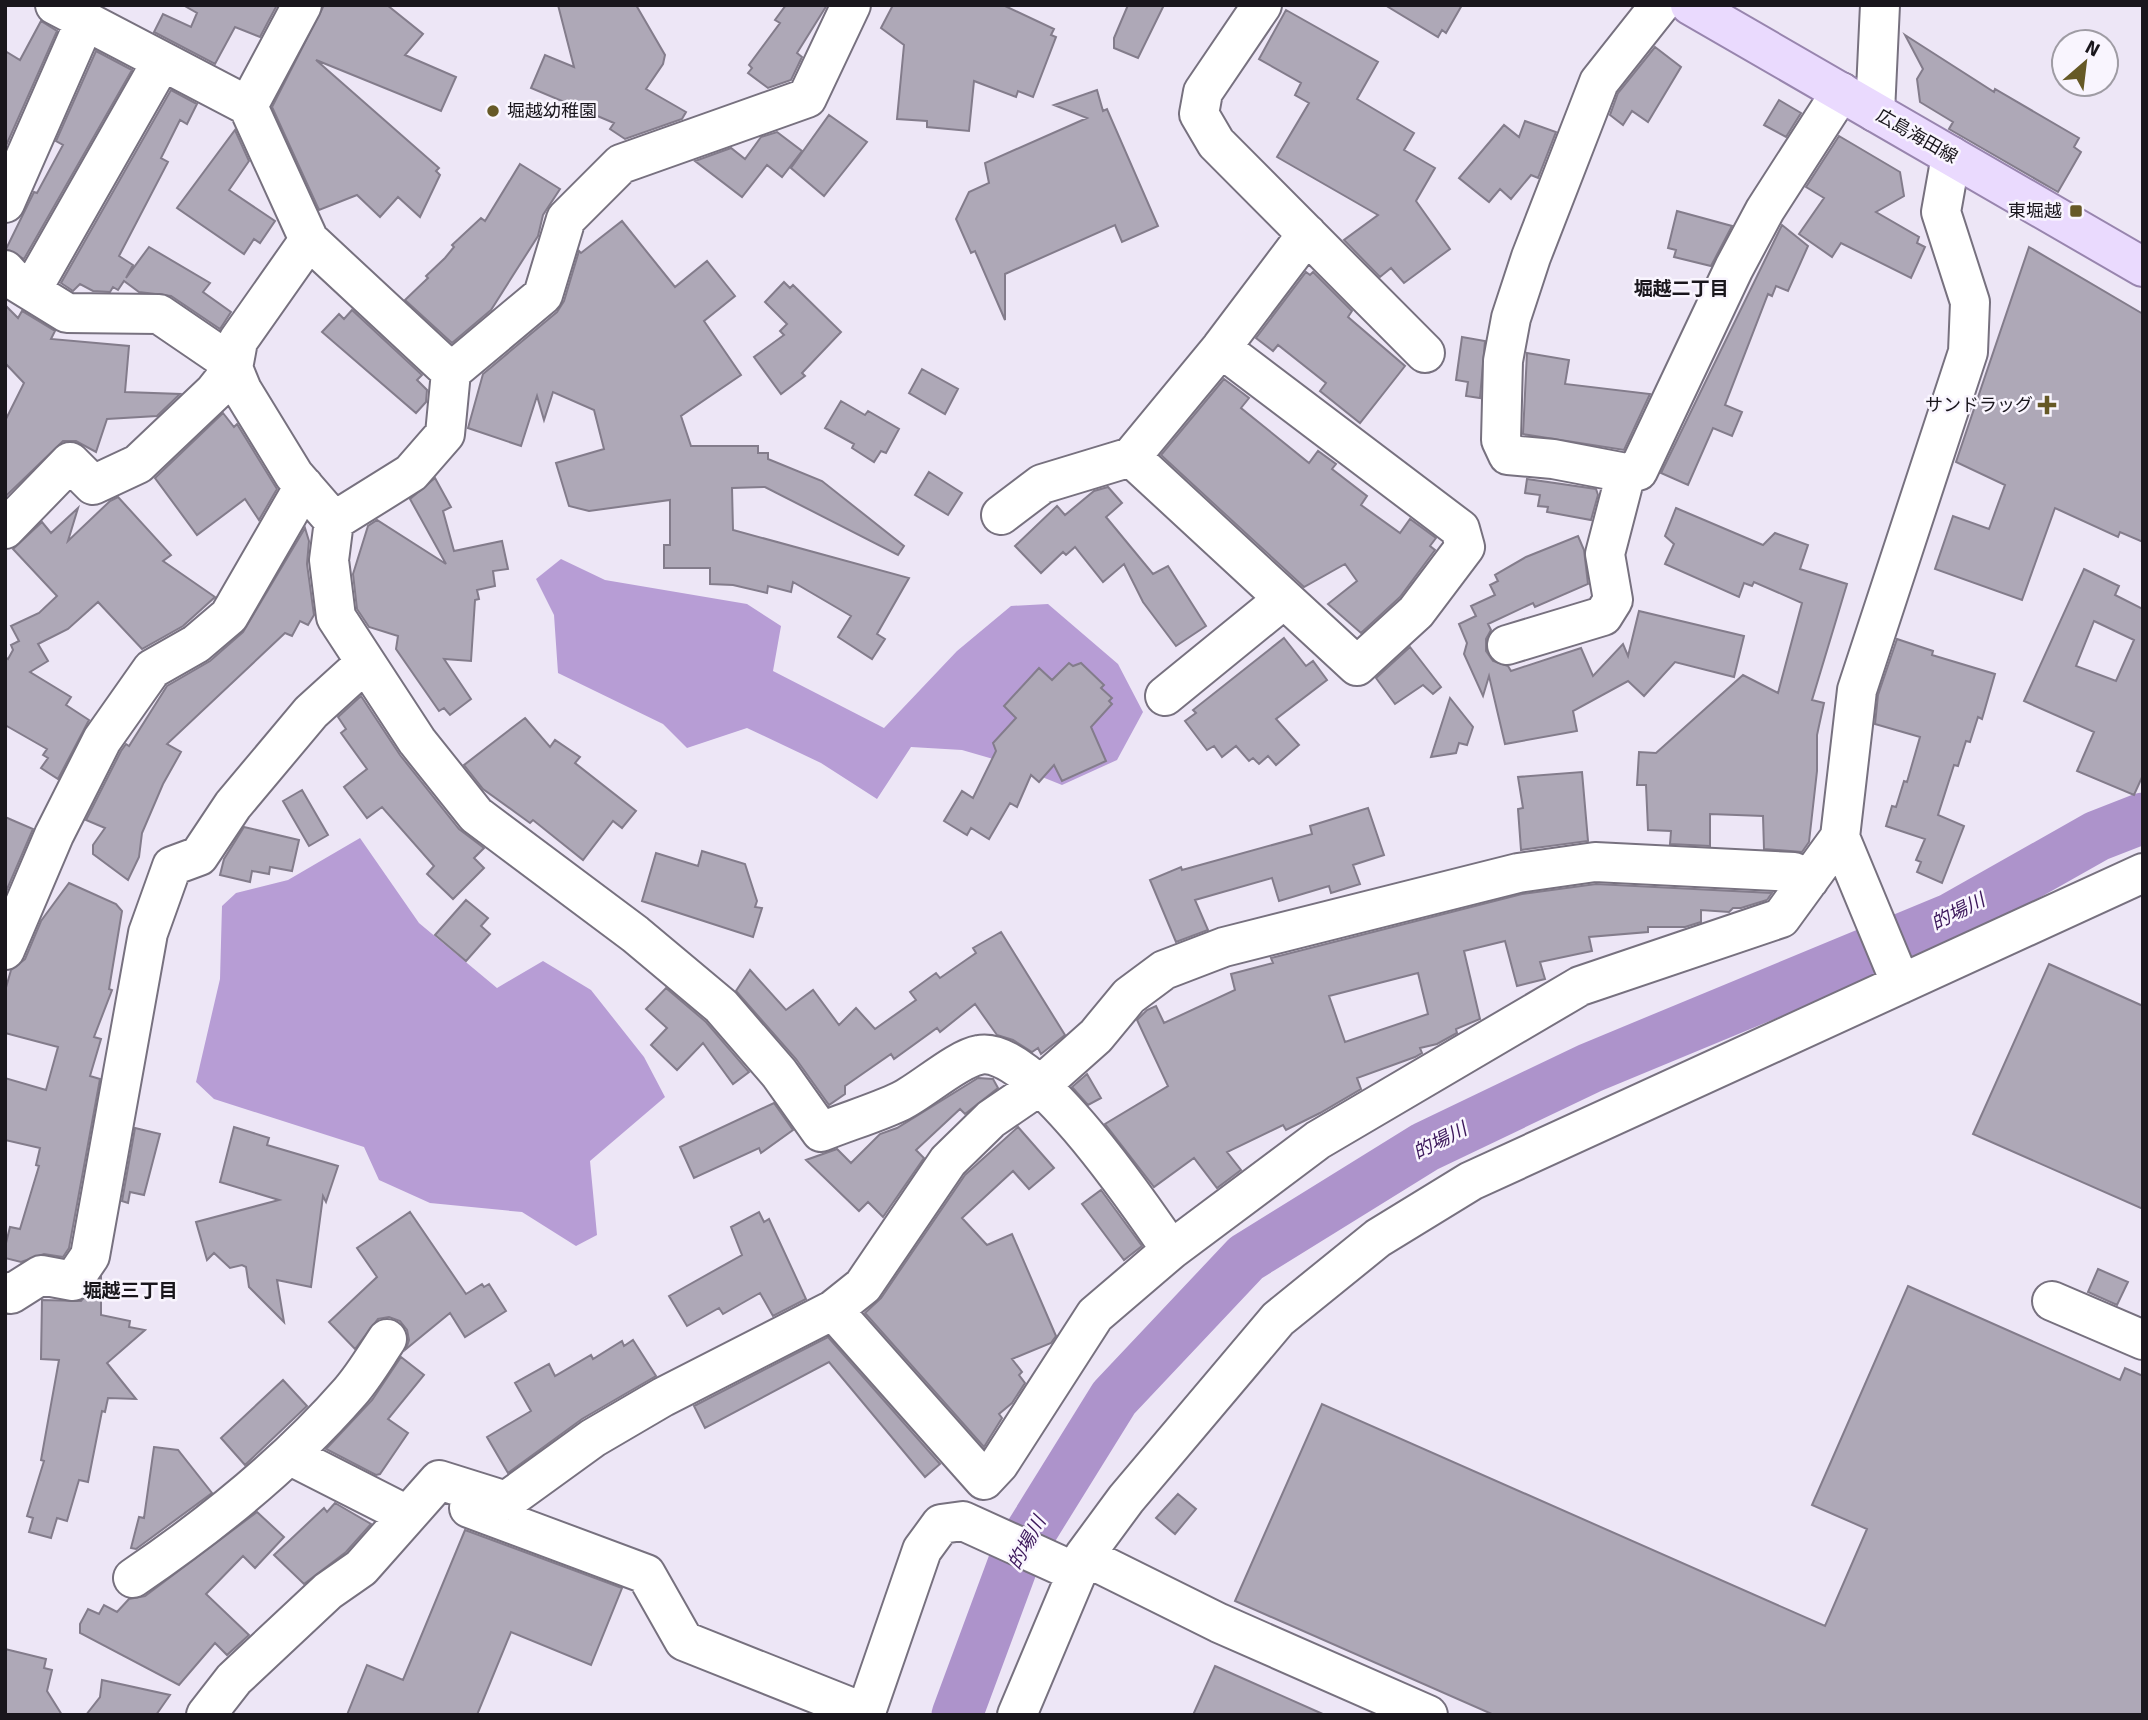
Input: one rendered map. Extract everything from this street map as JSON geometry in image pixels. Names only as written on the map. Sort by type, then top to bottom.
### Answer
[{"type":"main road","name":"広島海田線","points":[[1690,5],[2143,267]]},
{"type":"street","points":[[248,106],[302,5]]},
{"type":"street","points":[[334,521],[411,473],[445,434],[451,372],[543,295],[566,219],[621,164],[807,98],[850,5]]},
{"type":"street","points":[[1262,5],[1203,92],[1199,114],[1216,143],[1425,353]]},
{"type":"street","points":[[1660,5],[1599,82],[1531,257],[1511,318],[1503,361],[1501,440],[1508,455],[1553,459],[1626,473],[1638,471],[1740,256],[1765,210],[1841,92]]},
{"type":"street","points":[[1875,112],[1880,5]]},
{"type":"street","points":[[5,203],[70,13],[248,106],[309,240],[451,372]]},
{"type":"street","points":[[162,61],[18,280],[67,313],[159,314],[222,356],[233,368],[242,390],[304,486],[334,521],[329,560],[336,617],[417,741],[476,815],[635,934],[721,1006],[779,1073],[821,1132],[902,1101],[977,1055],[996,1053],[1042,1084],[1125,1184],[1171,1250]]},
{"type":"street","points":[[1901,984],[1840,837],[1857,690],[1968,352],[1970,302],[1941,212],[1951,156]]},
{"type":"street","points":[[1001,515],[1042,485],[1131,457],[1221,348],[1307,234]]},
{"type":"street","points":[[5,529],[70,462],[93,485],[138,464],[214,392],[233,368],[238,341],[309,240]]},
{"type":"street","points":[[1131,457],[1357,666],[1416,612],[1465,547],[1460,529],[1221,348]]},
{"type":"street","points":[[1507,645],[1603,616],[1613,600],[1605,554],[1626,473]]},
{"type":"street","points":[[5,950],[54,835],[102,740],[152,669],[196,644],[229,616],[304,486]]},
{"type":"street","points":[[1165,696],[1284,598]]},
{"type":"street","points":[[5,1292],[10,1294],[41,1275],[73,1281],[90,1256],[148,933],[172,866],[199,856],[233,805],[311,712],[365,663]]},
{"type":"street","points":[[833,1310],[984,1480],[999,1464],[1095,1315],[1171,1250],[1318,1140],[1580,985],[1781,918],[1840,837]]},
{"type":"street","points":[[206,1715],[234,1679],[328,1591],[361,1568],[439,1480],[506,1502],[593,1438],[663,1397],[833,1310],[863,1286],[948,1161],[991,1119],[1042,1084],[1096,1036],[1129,996],[1164,970],[1224,947],[1518,873],[1595,862],[1794,872],[1809,880]]},
{"type":"street","points":[[1017,1715],[1070,1563],[1278,1319],[1378,1238],[1471,1181],[2143,873]]},
{"type":"street","points":[[2052,1301],[2143,1340]]},
{"type":"street","points":[[133,1578],[180,1546],[289,1455],[351,1391],[387,1339]]},
{"type":"street","points":[[289,1455],[407,1515]]},
{"type":"street","points":[[228,1715],[242,1697],[310,1632],[368,1582],[438,1509],[454,1502],[646,1574],[684,1641],[865,1714],[922,1550],[942,1524],[963,1521],[1219,1623],[1428,1715]]},
{"type":"shaded area","points":[[561,559],[605,580],[747,604],[781,626],[773,671],[884,728],[957,651],[1011,606],[1048,604],[1118,664],[1143,712],[1117,760],[1062,785],[1007,763],[962,750],[911,747],[877,799],[821,763],[747,728],[687,748],[663,724],[558,673],[554,615],[536,579]]},
{"type":"shaded area","points":[[360,838],[419,923],[497,988],[543,961],[591,990],[644,1057],[665,1097],[590,1161],[597,1235],[576,1246],[522,1212],[430,1203],[379,1180],[364,1147],[214,1099],[196,1082],[220,979],[222,906],[236,893],[288,880]]},
{"type":"building","points":[[183,5],[277,5],[260,37],[235,27],[215,64],[154,32],[163,14],[191,27],[197,13]]},
{"type":"building","points":[[324,5],[387,5],[423,34],[405,55],[456,77],[441,111],[316,60],[439,168],[436,171],[440,175],[420,217],[398,197],[380,217],[357,195],[319,210],[272,107]]},
{"type":"building","points":[[558,5],[636,5],[665,55],[663,64],[646,89],[686,112],[682,119],[625,139],[610,129],[614,123],[531,88],[545,55],[574,67]]},
{"type":"building","points":[[786,5],[827,5],[797,53],[802,57],[791,80],[768,88],[748,73],[752,68],[749,65],[780,23],[775,20]]},
{"type":"building","points":[[893,5],[1003,5],[1054,29],[1051,35],[1056,37],[1033,97],[1018,91],[1016,97],[974,81],[969,131],[927,127],[927,121],[897,119],[904,45],[881,28]]},
{"type":"building","points":[[1128,5],[1164,5],[1138,58],[1114,48],[1114,38]]},
{"type":"building","points":[[1385,5],[1462,5],[1446,33],[1442,30],[1438,37]]},
{"type":"building","points":[[1286,10],[1378,62],[1357,99],[1414,133],[1404,150],[1435,168],[1416,201],[1450,249],[1404,283],[1391,268],[1380,277],[1344,240],[1378,215],[1277,157],[1309,103],[1295,95],[1301,83],[1259,59]]},
{"type":"building","points":[[41,21],[57,31],[5,148],[5,51],[20,60]]},
{"type":"building","points":[[1905,35],[1994,92],[1995,89],[2079,138],[2074,147],[2081,152],[2058,192],[1949,129],[1953,122],[1920,102],[1917,79],[1923,69]]},
{"type":"building","points":[[1655,47],[1681,67],[1648,122],[1632,111],[1623,125],[1610,115],[1618,93]]},
{"type":"building","points":[[96,51],[132,70],[24,259],[6,249],[34,192],[37,193],[63,145],[56,141]]},
{"type":"building","points":[[171,90],[197,104],[187,124],[180,120],[161,158],[168,162],[119,256],[133,265],[126,278],[149,247],[210,283],[203,292],[231,312],[220,329],[171,296],[139,292],[124,281],[118,290],[113,287],[110,292],[93,291],[80,284],[73,291],[61,283]]},
{"type":"building","points":[[1097,90],[1103,111],[1107,109],[1158,226],[1122,242],[1115,225],[1005,274],[1005,320],[975,251],[971,253],[956,219],[969,192],[989,183],[985,163],[1087,118],[1054,105]]},
{"type":"building","points":[[1779,100],[1801,113],[1786,137],[1764,125]]},
{"type":"building","points":[[829,115],[867,142],[824,196],[791,168]]},
{"type":"building","points":[[1525,121],[1556,132],[1538,178],[1531,175],[1511,199],[1500,189],[1489,202],[1459,178],[1504,125],[1519,137]]},
{"type":"building","points":[[235,130],[249,161],[229,190],[275,221],[260,243],[254,239],[244,254],[177,208]]},
{"type":"building","points":[[777,132],[802,151],[782,177],[767,165],[742,197],[695,161],[731,148],[745,159],[761,137]]},
{"type":"building","points":[[1839,136],[1900,172],[1904,196],[1876,212],[1919,237],[1917,243],[1925,247],[1911,278],[1841,243],[1832,257],[1799,234],[1824,198],[1806,187]]},
{"type":"building","points":[[520,164],[560,189],[543,215],[538,236],[491,310],[452,343],[405,300],[428,278],[426,276],[454,247],[452,245],[481,218],[485,221]]},
{"type":"building","points":[[1677,211],[1732,226],[1711,266],[1674,257],[1676,250],[1668,248]]},
{"type":"building","points":[[622,221],[675,287],[707,261],[735,296],[704,321],[741,375],[681,416],[691,446],[758,446],[758,453],[768,453],[768,459],[822,481],[904,546],[898,555],[765,487],[732,488],[733,530],[909,578],[877,634],[885,639],[872,659],[838,637],[851,616],[793,582],[791,592],[768,586],[767,593],[733,585],[710,584],[710,568],[664,568],[664,545],[670,545],[670,500],[589,511],[569,506],[556,463],[604,449],[594,410],[553,392],[544,420],[537,396],[521,446],[468,428],[483,374],[557,312],[564,301],[579,251],[581,253]]},
{"type":"building","points":[[1782,225],[1808,246],[1788,291],[1776,286],[1772,296],[1768,294],[1725,405],[1742,412],[1732,436],[1713,428],[1688,485],[1661,473]]},
{"type":"building","name":"サンドラッグ","points":[[2029,247],[2143,314],[2143,542],[2120,532],[2118,537],[2055,508],[2022,600],[1935,569],[1953,516],[1989,529],[2005,485],[1956,462]]},
{"type":"building","points":[[1306,272],[1310,275],[1313,272],[1352,311],[1348,317],[1405,366],[1360,423],[1320,391],[1326,383],[1278,345],[1273,351],[1256,338]]},
{"type":"building","points":[[784,282],[790,288],[793,285],[841,332],[802,373],[805,376],[781,394],[754,357],[784,335],[780,331],[787,324],[765,302]]},
{"type":"building","points":[[5,305],[18,318],[22,311],[55,331],[51,339],[129,346],[125,392],[180,394],[157,416],[107,419],[96,452],[76,441],[63,441],[5,497],[5,421],[24,383],[5,363]]},
{"type":"building","points":[[352,310],[422,375],[417,380],[427,390],[426,402],[416,413],[322,332],[339,314],[344,319]]},
{"type":"building","points":[[1462,337],[1485,341],[1480,398],[1466,396],[1468,382],[1456,380]]},
{"type":"building","points":[[1527,353],[1569,360],[1565,384],[1650,394],[1624,450],[1523,434]]},
{"type":"building","points":[[922,369],[958,389],[945,414],[909,393]]},
{"type":"building","points":[[1224,379],[1249,398],[1241,408],[1309,463],[1318,451],[1336,464],[1332,469],[1367,496],[1361,505],[1400,533],[1410,519],[1436,538],[1430,546],[1435,550],[1400,597],[1361,633],[1328,604],[1357,581],[1345,564],[1304,587],[1161,455]]},
{"type":"building","points":[[841,401],[865,415],[868,411],[899,429],[886,453],[881,451],[874,462],[852,448],[854,444],[825,428]]},
{"type":"building","points":[[223,413],[234,427],[237,424],[277,489],[259,520],[245,499],[197,535],[155,478]]},
{"type":"building","points":[[929,472],[962,493],[948,515],[915,495]]},
{"type":"building","points":[[435,478],[451,507],[443,511],[454,551],[502,541],[508,569],[493,571],[495,586],[477,590],[479,599],[475,600],[471,661],[444,659],[471,699],[450,715],[444,708],[439,711],[396,649],[398,636],[369,627],[357,609],[353,574],[368,526],[377,520],[446,564],[410,499]]},
{"type":"building","points":[[1527,479],[1596,489],[1598,495],[1591,520],[1547,512],[1548,507],[1538,506],[1540,495],[1525,493]]},
{"type":"building","points":[[1108,487],[1122,503],[1106,517],[1153,574],[1168,566],[1206,626],[1176,646],[1143,602],[1124,564],[1103,582],[1075,547],[1066,555],[1063,552],[1041,573],[1015,546],[1057,506],[1065,515],[1094,491]]},
{"type":"building","points":[[118,497],[171,555],[163,561],[215,597],[183,626],[142,649],[98,602],[68,629],[38,644],[48,661],[30,672],[71,697],[66,705],[89,720],[58,779],[41,768],[48,758],[43,755],[47,749],[5,725],[5,657],[8,659],[13,650],[11,645],[19,641],[11,626],[39,613],[57,596],[13,549],[42,522],[51,533],[78,508],[68,541],[110,501]]},
{"type":"building","points":[[1676,508],[1763,545],[1775,533],[1808,545],[1800,569],[1847,584],[1812,700],[1824,703],[1817,735],[1817,771],[1809,842],[1802,852],[1764,849],[1763,816],[1710,814],[1710,846],[1670,844],[1671,831],[1648,830],[1646,785],[1637,785],[1639,752],[1656,753],[1743,675],[1778,693],[1802,603],[1754,582],[1752,586],[1744,583],[1739,597],[1665,564],[1674,544],[1665,536]]},
{"type":"building","points":[[305,528],[309,541],[307,564],[314,615],[308,625],[300,621],[292,636],[285,633],[167,744],[181,752],[163,784],[142,833],[139,857],[128,880],[93,854],[93,845],[105,828],[86,820],[121,751],[126,744],[129,746],[167,686],[210,661],[243,632]]},
{"type":"building","points":[[1578,536],[1584,550],[1588,584],[1535,607],[1533,603],[1488,624],[1491,630],[1486,639],[1486,651],[1493,661],[1508,666],[1511,671],[1581,648],[1593,676],[1623,644],[1628,656],[1639,611],[1744,636],[1734,677],[1675,662],[1644,696],[1628,681],[1573,711],[1577,731],[1505,744],[1489,676],[1483,696],[1464,654],[1467,643],[1459,624],[1476,616],[1471,606],[1495,595],[1490,585],[1498,581],[1495,575],[1526,557]]},
{"type":"building","points":[[2084,569],[2119,586],[2115,595],[2143,609],[2143,775],[2134,795],[2077,771],[2094,732],[2024,701]],"holes":[[[2094,621],[2134,640],[2116,681],[2076,666]]]},
{"type":"building","points":[[1284,638],[1306,666],[1313,661],[1327,680],[1276,719],[1299,745],[1276,765],[1268,756],[1259,764],[1253,758],[1249,761],[1236,746],[1222,757],[1214,746],[1207,750],[1185,721],[1196,713],[1193,710]]},
{"type":"building","points":[[1897,639],[1933,651],[1932,655],[1995,674],[1982,719],[1978,717],[1958,766],[1954,765],[1938,815],[1964,826],[1942,883],[1917,872],[1921,862],[1916,860],[1925,839],[1886,826],[1892,806],[1896,807],[1904,781],[1907,782],[1920,737],[1875,724],[1878,695]]},
{"type":"building","points":[[1410,647],[1441,687],[1433,694],[1423,685],[1395,704],[1376,678]]},
{"type":"building","points":[[1069,663],[1073,666],[1081,663],[1104,685],[1101,688],[1112,698],[1109,701],[1112,704],[1091,727],[1106,761],[1062,781],[1054,765],[1039,782],[1031,775],[1017,807],[1010,803],[989,839],[971,828],[967,835],[944,821],[962,791],[973,798],[996,751],[993,743],[1016,718],[1004,706],[1039,668],[1052,680]]},
{"type":"building","points":[[361,696],[400,755],[459,829],[484,848],[474,858],[484,868],[453,899],[427,874],[434,866],[382,807],[367,818],[344,787],[367,769],[341,733],[346,729],[338,717]]},
{"type":"building","points":[[1450,698],[1473,727],[1467,745],[1459,743],[1456,753],[1431,757]]},
{"type":"building","points":[[525,718],[550,747],[555,740],[580,757],[575,763],[636,811],[622,828],[613,821],[583,860],[533,820],[530,823],[483,789],[464,765]]},
{"type":"building","points":[[1582,772],[1588,841],[1521,850],[1518,809],[1523,808],[1518,777]]},
{"type":"building","points":[[302,790],[328,835],[309,846],[283,801]]},
{"type":"building","points":[[1368,808],[1384,855],[1353,865],[1360,884],[1331,893],[1329,886],[1279,901],[1272,878],[1195,900],[1208,930],[1176,942],[1150,880],[1181,867],[1182,870],[1312,834],[1310,826]]},
{"type":"building","points":[[5,817],[33,829],[5,894]]},
{"type":"building","points":[[244,827],[299,840],[292,871],[270,867],[269,874],[252,871],[250,882],[220,875],[224,859]]},
{"type":"building","points":[[702,851],[745,864],[757,901],[755,907],[762,908],[753,937],[642,901],[656,853],[698,866]]},
{"type":"building","points":[[69,883],[116,904],[122,911],[109,989],[112,990],[94,1037],[101,1039],[90,1076],[100,1079],[69,1248],[63,1257],[44,1254],[21,1262],[5,1258],[5,1247],[10,1227],[20,1229],[39,1166],[36,1165],[40,1148],[5,1140],[5,1078],[46,1090],[58,1047],[5,1033],[5,991],[11,970],[25,959],[41,921]]},
{"type":"building","points":[[1596,884],[1772,893],[1767,900],[1733,908],[1729,912],[1701,910],[1701,922],[1685,927],[1648,927],[1648,932],[1589,937],[1592,951],[1540,962],[1545,979],[1517,986],[1505,941],[1464,951],[1480,1019],[1456,1029],[1457,1033],[1437,1044],[1420,1048],[1422,1053],[1415,1057],[1357,1078],[1361,1089],[1320,1113],[1286,1130],[1283,1125],[1227,1152],[1241,1170],[1217,1188],[1194,1158],[1154,1187],[1105,1124],[1168,1086],[1137,1020],[1147,1010],[1156,1006],[1164,1023],[1235,990],[1231,974],[1273,963],[1271,958],[1522,894]],"holes":[[[1418,973],[1428,1014],[1345,1042],[1329,996]]]},
{"type":"building","points":[[466,900],[488,918],[481,926],[490,934],[466,961],[435,935]]},
{"type":"building","points":[[1001,932],[1065,1035],[1041,1054],[1038,1048],[1032,1052],[1013,1040],[997,1035],[975,1004],[940,1032],[937,1028],[894,1059],[891,1054],[845,1086],[845,1094],[829,1105],[796,1059],[736,991],[750,970],[786,1010],[813,990],[839,1025],[856,1008],[875,1029],[916,1000],[910,992],[936,973],[940,978],[976,953],[973,948]]},
{"type":"building","points":[[2049,964],[2143,1006],[2143,1209],[1973,1134]]},
{"type":"building","points":[[666,988],[706,1022],[749,1072],[733,1084],[703,1043],[677,1070],[651,1045],[667,1028],[646,1009]]},
{"type":"building","points":[[1087,1074],[1101,1098],[1088,1105],[1072,1087]]},
{"type":"building","points":[[978,1078],[993,1079],[998,1088],[965,1114],[960,1109],[916,1150],[924,1158],[883,1217],[868,1202],[859,1211],[806,1160],[837,1149],[851,1163],[880,1134],[897,1128]]},
{"type":"building","points":[[774,1103],[793,1130],[761,1153],[759,1148],[694,1178],[680,1147]]},
{"type":"building","points":[[234,1127],[269,1138],[267,1145],[338,1166],[326,1202],[323,1196],[311,1287],[277,1280],[284,1322],[249,1287],[246,1267],[242,1265],[230,1268],[214,1253],[207,1260],[196,1222],[279,1200],[220,1182]]},
{"type":"building","points":[[1018,1127],[1054,1168],[1029,1189],[1013,1171],[962,1218],[987,1245],[1012,1234],[1056,1336],[1051,1343],[1012,1359],[1022,1372],[1019,1375],[1025,1383],[1012,1403],[999,1414],[1002,1418],[984,1447],[865,1313],[881,1298],[965,1175]]},
{"type":"building","points":[[135,1128],[160,1134],[144,1195],[130,1192],[128,1203],[122,1201]]},
{"type":"building","points":[[1101,1190],[1142,1246],[1124,1260],[1082,1204]]},
{"type":"building","points":[[410,1212],[466,1294],[482,1284],[484,1287],[489,1284],[506,1311],[465,1337],[450,1313],[406,1349],[409,1340],[407,1330],[400,1321],[389,1317],[378,1319],[355,1349],[329,1322],[377,1277],[357,1248]]},
{"type":"building","points":[[759,1212],[764,1222],[769,1219],[806,1299],[773,1316],[760,1293],[723,1314],[719,1308],[687,1326],[669,1296],[742,1255],[731,1227]]},
{"type":"building","points":[[2098,1269],[2128,1282],[2117,1305],[2088,1292]]},
{"type":"building","points":[[101,1278],[101,1315],[130,1321],[129,1327],[145,1330],[107,1363],[136,1399],[108,1398],[105,1412],[102,1411],[88,1482],[79,1480],[67,1521],[57,1518],[51,1538],[29,1532],[33,1518],[27,1516],[44,1461],[41,1460],[59,1360],[41,1359],[42,1300],[81,1301]]},
{"type":"building","points":[[1908,1286],[2120,1380],[2125,1368],[2143,1376],[2143,1715],[1494,1715],[1235,1601],[1322,1404],[1825,1626],[1867,1529],[1812,1505]]},
{"type":"building","points":[[828,1337],[940,1464],[925,1477],[829,1362],[705,1428],[694,1406]]},
{"type":"building","points":[[633,1340],[656,1376],[582,1419],[508,1473],[487,1437],[531,1411],[515,1383],[549,1364],[555,1376],[591,1355],[593,1359],[622,1341],[624,1346]]},
{"type":"building","points":[[401,1357],[424,1375],[388,1419],[408,1433],[380,1474],[376,1475],[326,1449],[372,1400]]},
{"type":"building","points":[[283,1380],[307,1406],[245,1465],[221,1438]]},
{"type":"building","points":[[154,1447],[178,1450],[212,1493],[136,1549],[131,1548],[139,1517],[144,1518]]},
{"type":"building","points":[[1178,1494],[1196,1509],[1175,1534],[1156,1518]]},
{"type":"building","points":[[335,1503],[371,1524],[346,1552],[304,1584],[274,1555],[324,1508],[327,1512]]},
{"type":"building","points":[[257,1512],[284,1537],[255,1568],[243,1556],[206,1594],[249,1635],[227,1655],[215,1643],[179,1685],[80,1633],[80,1624],[88,1609],[99,1614],[104,1605],[117,1612],[129,1599],[145,1596]]},
{"type":"building","points":[[465,1530],[622,1588],[591,1665],[511,1632],[477,1715],[347,1715],[367,1665],[403,1680]]},
{"type":"building","points":[[5,1649],[46,1659],[44,1668],[52,1670],[47,1691],[62,1715],[5,1715]]},
{"type":"building","points":[[1215,1666],[1325,1715],[1193,1715]]},
{"type":"building","points":[[102,1680],[170,1695],[156,1715],[86,1715],[100,1697]]},
{"type":"waterway","name":"的場川","points":[[957,1715],[1016,1556],[1114,1398],[1246,1258],[1425,1147],[1590,1068],[1952,918],[2097,836],[2143,818]]},
{"type":"place","name":"堀越幼稚園","points":[[493,111]]},
{"type":"place","name":"東堀越","points":[[2076,211]]},
{"type":"place","name":"サンドラッグ","points":[[2047,405]]},
{"type":"district","name":"堀越二丁目","points":[[1681,289]]},
{"type":"district","name":"堀越三丁目","points":[[130,1291]]}]
